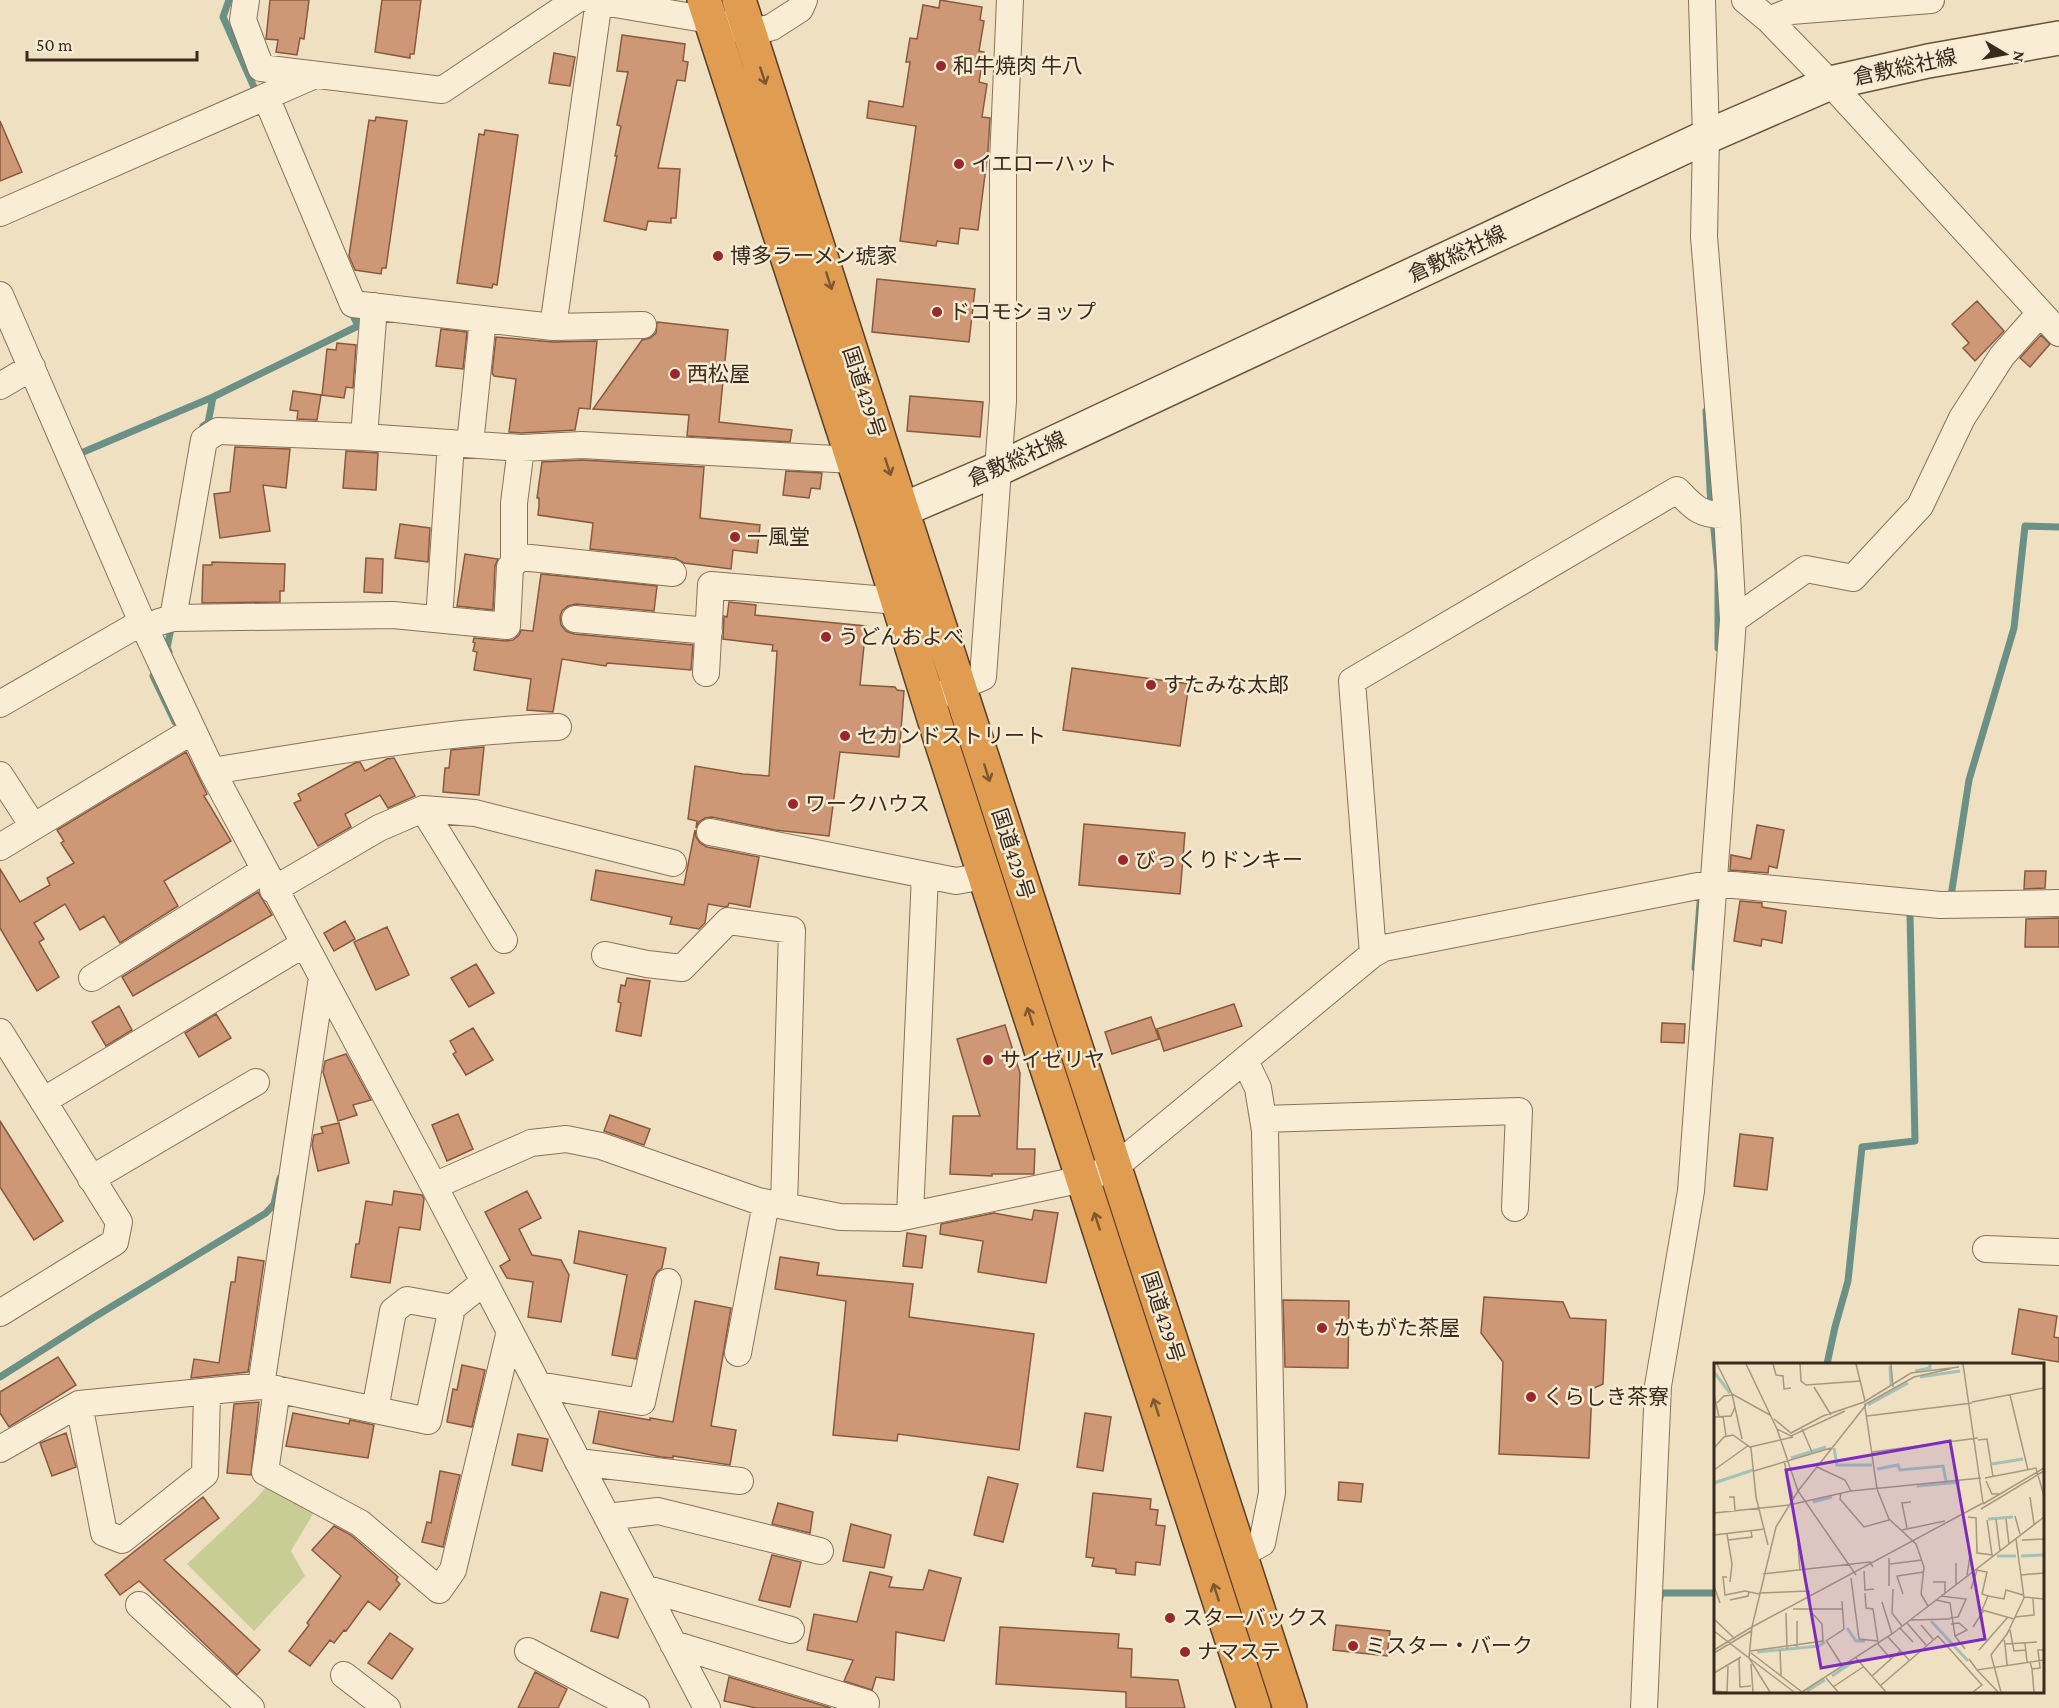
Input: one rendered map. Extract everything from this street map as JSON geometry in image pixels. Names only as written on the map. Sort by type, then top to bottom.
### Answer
[{"type":"highway","name":"国道429号","points":[[739,0],[888,517],[959,687],[1290,1708]]},
{"type":"highway","name":"国道429号","points":[[707,10],[853,460],[888,517],[898,601],[1254,1708]]},
{"type":"main road","name":"倉敷総社線","points":[[888,517],[998,469],[1706,137],[1830,84],[1928,61],[2059,38]]},
{"type":"street","points":[[246,0],[243,20],[261,68],[442,90],[591,0],[707,10],[750,33],[772,27],[800,9],[804,0]]},
{"type":"street","points":[[553,327],[591,0]]},
{"type":"street","points":[[929,700],[983,677],[1003,401],[1003,162],[1010,0]]},
{"type":"street","points":[[1644,1708],[1658,1386],[1691,1191],[1705,885],[1733,620],[1720,515],[1704,237],[1706,137],[1702,0]]},
{"type":"street","points":[[1745,0],[1769,20],[1830,84],[2059,333]]},
{"type":"street","points":[[1769,20],[1791,11],[1931,0]]},
{"type":"street","points":[[0,213],[315,75]]},
{"type":"street","points":[[262,98],[353,304],[553,327],[643,325]]},
{"type":"street","points":[[0,295],[186,735],[212,771],[269,880],[298,948],[322,977],[707,1708]]},
{"type":"street","points":[[364,437],[374,306]]},
{"type":"street","points":[[1733,620],[1806,569],[1853,578],[1920,506],[1962,418],[2002,356],[2040,313]]},
{"type":"street","points":[[439,619],[461,444],[483,319]]},
{"type":"street","points":[[0,386],[32,367]]},
{"type":"street","points":[[173,618],[204,440],[218,431],[364,437],[521,448],[582,445],[853,460]]},
{"type":"street","points":[[514,563],[514,503],[521,448]]},
{"type":"street","points":[[1373,954],[1352,681],[1677,490],[1690,505],[1702,513],[1720,515]]},
{"type":"street","points":[[0,704],[138,626],[173,618],[393,615],[507,626],[510,567],[521,557],[673,573]]},
{"type":"street","points":[[706,673],[711,585],[898,601]]},
{"type":"street","points":[[575,619],[709,631]]},
{"type":"street","points":[[212,771],[434,737],[558,727]]},
{"type":"street","points":[[0,847],[186,735]]},
{"type":"street","points":[[0,775],[33,826]]},
{"type":"street","points":[[423,809],[504,940]]},
{"type":"street","points":[[92,978],[269,880],[423,809],[475,813],[673,863]]},
{"type":"street","points":[[710,832],[956,882],[985,876]]},
{"type":"street","points":[[910,1215],[925,875]]},
{"type":"street","points":[[434,1186],[531,1143],[566,1139],[601,1146],[775,1204],[840,1216],[898,1218],[1083,1179],[1115,1167],[1373,954],[1384,948],[1705,885],[1940,904],[2059,903]]},
{"type":"street","points":[[605,955],[647,964],[682,968],[728,921],[792,930],[775,1204],[738,1353]]},
{"type":"street","points":[[43,1101],[298,948]]},
{"type":"street","points":[[322,977],[269,1388],[266,1472],[360,1523],[439,1590],[453,1570],[510,1331]]},
{"type":"street","points":[[0,1032],[119,1222],[115,1242],[0,1313]]},
{"type":"street","points":[[1240,1556],[1262,1543],[1272,1493],[1265,1131],[1258,1088],[1245,1061]]},
{"type":"street","points":[[91,1179],[256,1082]]},
{"type":"street","points":[[1263,1119],[1519,1111],[1515,1208]]},
{"type":"street","points":[[1986,1249],[2059,1252]]},
{"type":"street","points":[[0,1449],[79,1404],[207,1392],[269,1388],[428,1421],[452,1308],[484,1282]]},
{"type":"street","points":[[538,1385],[642,1402],[668,1282]]},
{"type":"street","points":[[375,1410],[393,1311],[407,1300],[452,1308]]},
{"type":"street","points":[[79,1404],[104,1533],[122,1540],[205,1474],[207,1392]]},
{"type":"street","points":[[578,1462],[740,1481]]},
{"type":"street","points":[[607,1517],[658,1511],[820,1551]]},
{"type":"street","points":[[644,1588],[791,1630]]},
{"type":"street","points":[[139,1605],[251,1708]]},
{"type":"street","points":[[673,1644],[866,1704]]},
{"type":"street","points":[[528,1651],[636,1708]]},
{"type":"street","points":[[344,1675],[387,1708]]},
{"type":"green space","points":[[267,1486],[313,1514],[291,1551],[305,1576],[254,1631],[187,1564]]},
{"type":"building","points":[[270,0],[309,0],[304,39],[300,38],[297,55],[276,52],[278,40],[266,39]]},
{"type":"building","points":[[382,0],[421,0],[414,54],[410,54],[410,58],[375,52]]},
{"type":"building","points":[[940,0],[982,7],[980,20],[984,21],[979,51],[984,52],[979,82],[987,84],[982,117],[990,118],[978,230],[960,228],[958,244],[937,241],[936,246],[900,241],[916,126],[867,118],[869,101],[903,107],[910,62],[906,62],[910,38],[917,39],[923,5],[939,8]]},
{"type":"building","points":[[622,35],[685,44],[683,61],[688,62],[685,81],[677,80],[658,168],[680,169],[676,218],[671,218],[671,223],[648,221],[646,230],[604,221],[617,156],[615,156],[621,126],[617,125],[628,72],[617,71]]},
{"type":"building","points":[[554,53],[575,57],[570,86],[549,83]]},
{"type":"building","points":[[376,117],[407,121],[386,268],[382,268],[381,274],[355,270],[349,256],[369,120],[375,121]]},
{"type":"building","points":[[0,121],[22,172],[0,181]]},
{"type":"building","points":[[485,130],[518,135],[497,285],[493,284],[492,288],[457,283],[479,134],[484,135]]},
{"type":"building","points":[[877,279],[975,289],[969,342],[872,332]]},
{"type":"building","points":[[1977,301],[2004,331],[1975,361],[1963,348],[1969,343],[1952,324]]},
{"type":"building","points":[[657,322],[728,330],[719,422],[792,430],[790,442],[687,436],[689,415],[593,409],[642,340],[656,333]]},
{"type":"building","points":[[441,329],[467,332],[463,369],[436,366]]},
{"type":"building","points":[[2041,335],[2050,344],[2030,367],[2020,358]]},
{"type":"building","points":[[496,337],[553,342],[597,341],[590,409],[579,408],[575,430],[509,432],[516,379],[494,376],[492,373]]},
{"type":"building","points":[[337,343],[356,345],[353,388],[346,387],[344,398],[322,395],[327,349],[336,350]]},
{"type":"building","points":[[293,391],[321,395],[317,420],[297,419],[298,411],[290,410]]},
{"type":"building","points":[[910,396],[983,402],[980,437],[907,431]]},
{"type":"building","points":[[235,447],[290,449],[286,488],[263,485],[270,531],[220,538],[214,494],[230,492]]},
{"type":"building","points":[[346,451],[378,453],[376,490],[343,488]]},
{"type":"building","points":[[582,460],[704,467],[700,518],[760,525],[757,553],[733,550],[731,569],[684,563],[675,558],[590,549],[593,523],[538,515],[539,498],[537,498],[542,462]]},
{"type":"building","points":[[786,471],[822,473],[820,489],[811,488],[809,498],[783,495]]},
{"type":"building","points":[[400,524],[430,528],[428,562],[395,558]]},
{"type":"building","points":[[465,554],[498,559],[495,566],[493,610],[457,606]]},
{"type":"building","points":[[366,558],[383,559],[382,593],[364,592]]},
{"type":"building","points":[[212,562],[285,564],[284,591],[280,591],[280,602],[202,603],[203,565],[212,565]]},
{"type":"building","points":[[541,574],[657,586],[654,611],[576,604],[562,611],[561,625],[566,631],[574,634],[693,645],[691,670],[607,663],[606,666],[562,659],[553,712],[527,710],[531,679],[474,670],[477,652],[473,651],[475,643],[473,642],[474,638],[513,640],[521,630],[533,631]]},
{"type":"building","points":[[729,602],[756,605],[755,615],[866,626],[860,685],[895,687],[897,690],[904,691],[899,757],[840,752],[829,836],[775,830],[712,817],[699,822],[696,828],[697,821],[688,819],[695,766],[769,776],[777,651],[772,651],[773,645],[723,639],[724,616],[727,617]]},
{"type":"building","points":[[1072,668],[1189,684],[1180,746],[1063,730]]},
{"type":"building","points":[[484,747],[479,795],[443,792],[445,768],[449,768],[451,750]]},
{"type":"building","points":[[186,752],[207,794],[204,796],[231,841],[164,881],[178,906],[120,943],[104,916],[80,930],[65,904],[34,923],[44,939],[39,942],[59,977],[37,991],[0,928],[0,869],[20,902],[50,885],[47,878],[74,863],[61,843],[64,841],[57,830]]},
{"type":"building","points":[[394,758],[415,796],[388,808],[380,795],[345,814],[351,827],[318,846],[294,803],[301,800],[298,794],[355,763],[360,762],[365,771],[387,759]]},
{"type":"building","points":[[1084,824],[1185,833],[1180,894],[1079,885]]},
{"type":"building","points":[[1757,825],[1784,830],[1777,868],[1769,866],[1768,873],[1730,870],[1731,855],[1751,859]]},
{"type":"building","points":[[695,830],[700,843],[707,847],[759,857],[750,907],[729,903],[725,907],[708,904],[705,923],[699,929],[670,924],[672,917],[591,900],[596,870],[684,885]]},
{"type":"building","points":[[2025,871],[2046,871],[2045,888],[2024,889]]},
{"type":"building","points":[[258,892],[272,915],[133,996],[122,977]]},
{"type":"building","points":[[1740,901],[1762,903],[1762,907],[1786,911],[1782,943],[1762,939],[1761,946],[1734,941]]},
{"type":"building","points":[[2059,918],[2059,947],[2025,947],[2026,919]]},
{"type":"building","points":[[345,921],[355,939],[334,951],[324,933]]},
{"type":"building","points":[[387,927],[409,975],[376,990],[354,942]]},
{"type":"building","points":[[476,964],[494,993],[469,1007],[451,978]]},
{"type":"building","points":[[627,978],[650,981],[641,1036],[616,1031],[621,1003],[618,1002],[621,985],[625,986]]},
{"type":"building","points":[[1234,1004],[1242,1026],[1164,1051],[1157,1029]]},
{"type":"building","points":[[119,1006],[132,1030],[106,1046],[92,1022]]},
{"type":"building","points":[[216,1014],[231,1038],[199,1057],[185,1033]]},
{"type":"building","points":[[1151,1017],[1159,1039],[1112,1054],[1105,1032]]},
{"type":"building","points":[[1662,1023],[1685,1024],[1684,1043],[1661,1042]]},
{"type":"building","points":[[1005,1025],[1020,1073],[1017,1149],[1035,1149],[1034,1174],[992,1174],[992,1176],[950,1174],[953,1116],[980,1116],[957,1039]]},
{"type":"building","points":[[473,1028],[493,1060],[466,1075],[453,1054],[456,1052],[450,1041]]},
{"type":"building","points":[[346,1054],[371,1100],[353,1105],[357,1115],[338,1121],[323,1072],[325,1061]]},
{"type":"building","points":[[458,1114],[473,1149],[447,1161],[432,1125]]},
{"type":"building","points":[[610,1115],[650,1129],[644,1145],[604,1131]]},
{"type":"building","points":[[0,1121],[63,1221],[34,1240],[0,1187]]},
{"type":"building","points":[[339,1123],[349,1163],[318,1171],[312,1145],[314,1135],[323,1133],[321,1127]]},
{"type":"building","points":[[1740,1134],[1773,1138],[1767,1190],[1734,1186]]},
{"type":"building","points":[[394,1191],[422,1195],[424,1199],[420,1230],[399,1227],[390,1283],[351,1277],[366,1201],[392,1205]]},
{"type":"building","points":[[527,1191],[541,1218],[519,1229],[532,1255],[561,1260],[569,1275],[561,1322],[528,1317],[533,1282],[507,1278],[500,1266],[510,1260],[485,1212]]},
{"type":"building","points":[[1034,1210],[1058,1213],[1046,1283],[978,1272],[983,1241],[940,1234],[941,1224],[994,1213],[1032,1220]]},
{"type":"building","points":[[579,1231],[666,1248],[662,1268],[653,1279],[636,1359],[612,1355],[627,1275],[574,1263]]},
{"type":"building","points":[[907,1233],[926,1236],[922,1268],[903,1266]]},
{"type":"building","points":[[238,1257],[264,1261],[248,1372],[191,1378],[194,1359],[219,1363],[231,1282],[235,1282]]},
{"type":"building","points":[[780,1257],[819,1263],[817,1275],[913,1284],[909,1317],[1034,1334],[1019,1450],[898,1434],[897,1441],[833,1435],[846,1301],[775,1289]]},
{"type":"building","points":[[1484,1297],[1563,1302],[1570,1318],[1606,1320],[1603,1384],[1592,1389],[1589,1458],[1499,1454],[1503,1362],[1481,1333]]},
{"type":"building","points":[[1283,1300],[1349,1301],[1348,1368],[1285,1367]]},
{"type":"building","points":[[695,1301],[731,1308],[711,1426],[736,1430],[730,1465],[673,1456],[673,1458],[661,1457],[593,1443],[599,1411],[673,1422]]},
{"type":"building","points":[[2019,1309],[2057,1316],[2054,1337],[2059,1338],[2059,1362],[2012,1354]]},
{"type":"building","points":[[58,1357],[76,1385],[9,1427],[0,1413],[0,1392]]},
{"type":"building","points":[[462,1365],[485,1370],[472,1427],[447,1422],[453,1389],[457,1390]]},
{"type":"building","points":[[259,1402],[251,1475],[227,1473],[234,1404]]},
{"type":"building","points":[[293,1413],[349,1424],[350,1420],[374,1425],[368,1458],[286,1446]]},
{"type":"building","points":[[1085,1413],[1111,1417],[1103,1471],[1077,1467]]},
{"type":"building","points":[[66,1433],[76,1467],[52,1476],[40,1443]]},
{"type":"building","points":[[518,1434],[548,1439],[542,1471],[512,1465]]},
{"type":"building","points":[[440,1471],[460,1475],[443,1547],[422,1542],[427,1522],[431,1523]]},
{"type":"building","points":[[988,1477],[1018,1484],[1003,1542],[974,1535]]},
{"type":"building","points":[[1339,1482],[1363,1484],[1361,1502],[1338,1500]]},
{"type":"building","points":[[1093,1493],[1151,1499],[1150,1509],[1158,1510],[1156,1525],[1165,1526],[1160,1565],[1136,1562],[1135,1575],[1116,1573],[1116,1569],[1092,1566],[1094,1558],[1086,1557]]},
{"type":"building","points":[[203,1497],[219,1518],[164,1560],[260,1650],[237,1675],[139,1581],[120,1595],[105,1575]]},
{"type":"building","points":[[778,1503],[813,1512],[810,1533],[772,1524]]},
{"type":"building","points":[[851,1524],[891,1535],[884,1568],[843,1561]]},
{"type":"building","points":[[334,1526],[351,1535],[398,1577],[396,1580],[400,1584],[380,1610],[368,1601],[346,1631],[344,1630],[334,1643],[330,1640],[310,1666],[289,1651],[341,1576],[312,1550]]},
{"type":"building","points":[[772,1555],[801,1562],[790,1607],[759,1600]]},
{"type":"building","points":[[929,1570],[961,1578],[944,1641],[896,1632],[894,1680],[876,1677],[872,1690],[844,1681],[853,1660],[807,1650],[814,1614],[857,1622],[870,1572],[892,1577],[889,1587],[923,1590]]},
{"type":"building","points":[[601,1592],[628,1599],[618,1638],[591,1631]]},
{"type":"building","points":[[1336,1625],[1390,1631],[1387,1656],[1333,1650]]},
{"type":"building","points":[[1000,1627],[1119,1634],[1118,1648],[1132,1649],[1131,1677],[1178,1680],[1185,1708],[1126,1708],[1126,1692],[996,1684]]},
{"type":"building","points":[[390,1633],[413,1649],[392,1679],[368,1663]]},
{"type":"building","points":[[535,1672],[567,1689],[558,1708],[518,1708]]},
{"type":"building","points":[[729,1677],[831,1708],[756,1708],[724,1701]]},
{"type":"waterway","points":[[229,0],[223,17],[257,94]]},
{"type":"waterway","points":[[203,426],[208,423],[213,397],[358,326],[351,311]]},
{"type":"waterway","points":[[81,453],[213,397]]},
{"type":"waterway","points":[[1706,411],[1711,508]]},
{"type":"waterway","points":[[1713,519],[1718,572],[1718,648]]},
{"type":"waterway","points":[[1951,896],[1969,780],[2014,628],[2025,526],[2059,527]]},
{"type":"waterway","points":[[169,652],[167,648],[171,628]]},
{"type":"waterway","points":[[153,676],[175,722]]},
{"type":"waterway","points":[[1695,968],[1701,890]]},
{"type":"waterway","points":[[1827,1363],[1848,1281],[1862,1147],[1915,1141],[1910,914]]},
{"type":"waterway","points":[[0,1377],[266,1213],[274,1204],[280,1178]]},
{"type":"waterway","points":[[1660,1598],[1661,1593],[1714,1593]]},
{"type":"place","name":"和牛焼肉 牛八","points":[[941,66]]},
{"type":"place","name":"イエローハット","points":[[959,164]]},
{"type":"place","name":"博多ラーメン琥家","points":[[718,256]]},
{"type":"place","name":"ドコモショップ","points":[[937,312]]},
{"type":"place","name":"西松屋","points":[[675,374]]},
{"type":"place","name":"一風堂","points":[[735,537]]},
{"type":"place","name":"うどんおよべ","points":[[826,637]]},
{"type":"place","name":"すたみな太郎","points":[[1151,685]]},
{"type":"place","name":"セカンドストリート","points":[[845,736]]},
{"type":"place","name":"ワークハウス","points":[[793,804]]},
{"type":"place","name":"びっくりドンキー","points":[[1123,860]]},
{"type":"place","name":"サイゼリヤ","points":[[988,1060]]},
{"type":"place","name":"かもがた茶屋","points":[[1322,1328]]},
{"type":"place","name":"くらしき茶寮","points":[[1531,1397]]},
{"type":"place","name":"スターバックス","points":[[1170,1618]]},
{"type":"place","name":"ミスター・バーク","points":[[1353,1646]]},
{"type":"place","name":"ナマステ","points":[[1185,1652]]}]
